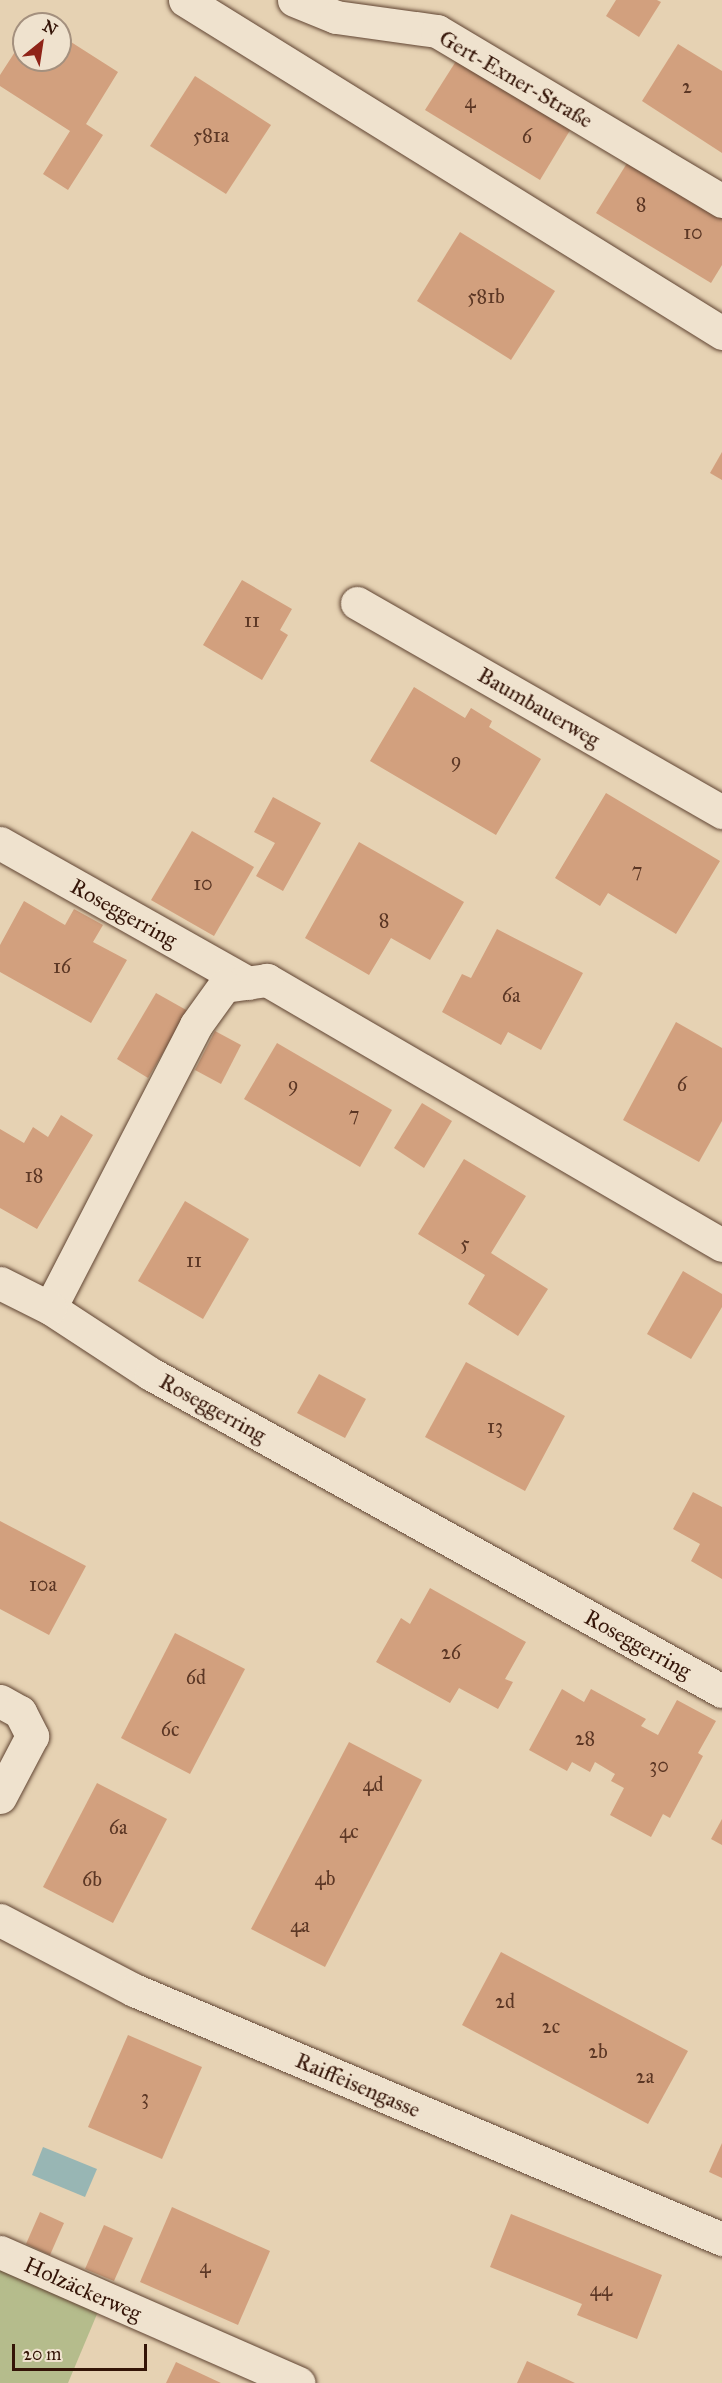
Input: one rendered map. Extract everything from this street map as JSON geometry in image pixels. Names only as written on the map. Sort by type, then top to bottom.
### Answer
[{"type":"street","points":[[185,0],[722,333]]},
{"type":"street","name":"Gert-Exner-Straße","points":[[294,0],[336,17],[437,31],[722,201]]},
{"type":"street","name":"Baumbauerweg","points":[[357,603],[722,812]]},
{"type":"street","name":"Roseggerring","points":[[0,843],[248,983]]},
{"type":"street","name":"Roseggerring","points":[[722,1245],[267,980],[224,986],[196,1025],[50,1308],[151,1374],[722,1691]]},
{"type":"street","points":[[0,1282],[50,1308]]},
{"type":"street","points":[[0,1701],[20,1712],[32,1736],[0,1797]]},
{"type":"street","name":"Raiffeisengasse","points":[[0,1920],[134,1990],[722,2239]]},
{"type":"street","name":"Holzäckerweg","points":[[0,2252],[298,2383]]},
{"type":"green space","points":[[0,2265],[100,2307],[68,2383],[0,2383]]},
{"type":"water","points":[[43,2147],[97,2169],[85,2197],[32,2175]]},
{"type":"building","points":[[616,0],[657,0],[661,2],[639,37],[606,16]]},
{"type":"building","points":[[72,43],[118,72],[86,124],[103,135],[68,190],[43,174],[70,131],[0,86],[0,75],[12,56],[12,72],[72,72]]},
{"type":"building","points":[[678,44],[722,71],[722,153],[642,101]]},
{"type":"building","points":[[458,58],[572,127],[540,180],[425,110]]},
{"type":"building","points":[[195,76],[271,125],[226,194],[150,146]]},
{"type":"building","points":[[629,160],[722,217],[722,265],[711,283],[596,213]]},
{"type":"building","points":[[460,232],[555,291],[511,360],[417,301]]},
{"type":"building","points":[[722,452],[722,480],[710,473]]},
{"type":"building","points":[[242,580],[292,609],[280,630],[288,635],[262,680],[203,645]]},
{"type":"building","points":[[414,687],[465,718],[471,708],[492,721],[489,727],[541,759],[496,835],[370,761]]},
{"type":"building","points":[[606,793],[720,861],[676,934],[608,893],[600,906],[555,878]]},
{"type":"building","points":[[273,797],[321,823],[283,891],[256,876],[275,843],[254,832]]},
{"type":"building","points":[[192,831],[254,867],[214,936],[151,900]]},
{"type":"building","points":[[359,842],[464,902],[430,960],[391,938],[369,975],[305,938]]},
{"type":"building","points":[[24,901],[65,925],[74,909],[103,925],[93,942],[127,960],[91,1023],[0,972],[0,945]]},
{"type":"building","points":[[497,929],[583,973],[541,1050],[508,1032],[501,1045],[442,1012],[462,974],[471,978]]},
{"type":"building","points":[[156,993],[188,1011],[148,1078],[117,1059]]},
{"type":"building","points":[[676,1022],[722,1048],[722,1121],[699,1162],[623,1120]]},
{"type":"building","points":[[215,1031],[241,1045],[221,1084],[195,1070]]},
{"type":"building","points":[[277,1043],[392,1110],[360,1167],[244,1099]]},
{"type":"building","points":[[422,1103],[452,1121],[424,1168],[394,1148]]},
{"type":"building","points":[[61,1115],[93,1135],[37,1229],[0,1208],[0,1129],[24,1143],[33,1127],[48,1137]]},
{"type":"building","points":[[464,1159],[526,1196],[491,1253],[548,1289],[518,1336],[468,1304],[485,1275],[418,1234]]},
{"type":"building","points":[[185,1201],[249,1239],[203,1319],[138,1281]]},
{"type":"building","points":[[683,1271],[722,1294],[722,1307],[691,1359],[647,1334]]},
{"type":"building","points":[[466,1362],[565,1416],[525,1491],[425,1437]]},
{"type":"building","points":[[319,1374],[366,1399],[345,1438],[297,1413]]},
{"type":"building","points":[[693,1492],[722,1507],[722,1579],[691,1561],[700,1544],[673,1529]]},
{"type":"building","points":[[0,1521],[86,1566],[49,1635],[0,1609]]},
{"type":"building","points":[[430,1588],[526,1642],[505,1679],[513,1682],[498,1709],[459,1688],[450,1703],[376,1662],[401,1618],[410,1624]]},
{"type":"building","points":[[175,1633],[245,1669],[190,1774],[121,1738]]},
{"type":"building","points":[[562,1689],[584,1702],[591,1689],[646,1719],[641,1726],[658,1735],[677,1700],[716,1721],[698,1753],[703,1756],[670,1818],[663,1814],[651,1837],[610,1815],[624,1788],[611,1781],[615,1774],[595,1762],[590,1772],[572,1762],[567,1771],[529,1750]]},
{"type":"building","points":[[349,1742],[422,1780],[325,1967],[251,1929]]},
{"type":"building","points":[[97,1783],[167,1819],[113,1923],[43,1887]]},
{"type":"building","points":[[722,1819],[722,1845],[711,1839]]},
{"type":"building","points":[[501,1952],[688,2051],[648,2124],[462,2025]]},
{"type":"building","points":[[128,2035],[202,2067],[162,2159],[88,2127]]},
{"type":"building","points":[[722,2143],[722,2178],[709,2172]]},
{"type":"building","points":[[172,2207],[270,2251],[238,2325],[140,2282]]},
{"type":"building","points":[[40,2212],[64,2223],[50,2255],[26,2244]]},
{"type":"building","points":[[511,2214],[662,2275],[637,2339],[577,2315],[582,2304],[490,2267]]},
{"type":"building","points":[[104,2225],[133,2238],[114,2281],[85,2269]]},
{"type":"building","points":[[527,2361],[575,2383],[517,2383]]},
{"type":"building","points":[[176,2362],[221,2383],[166,2383]]}]
